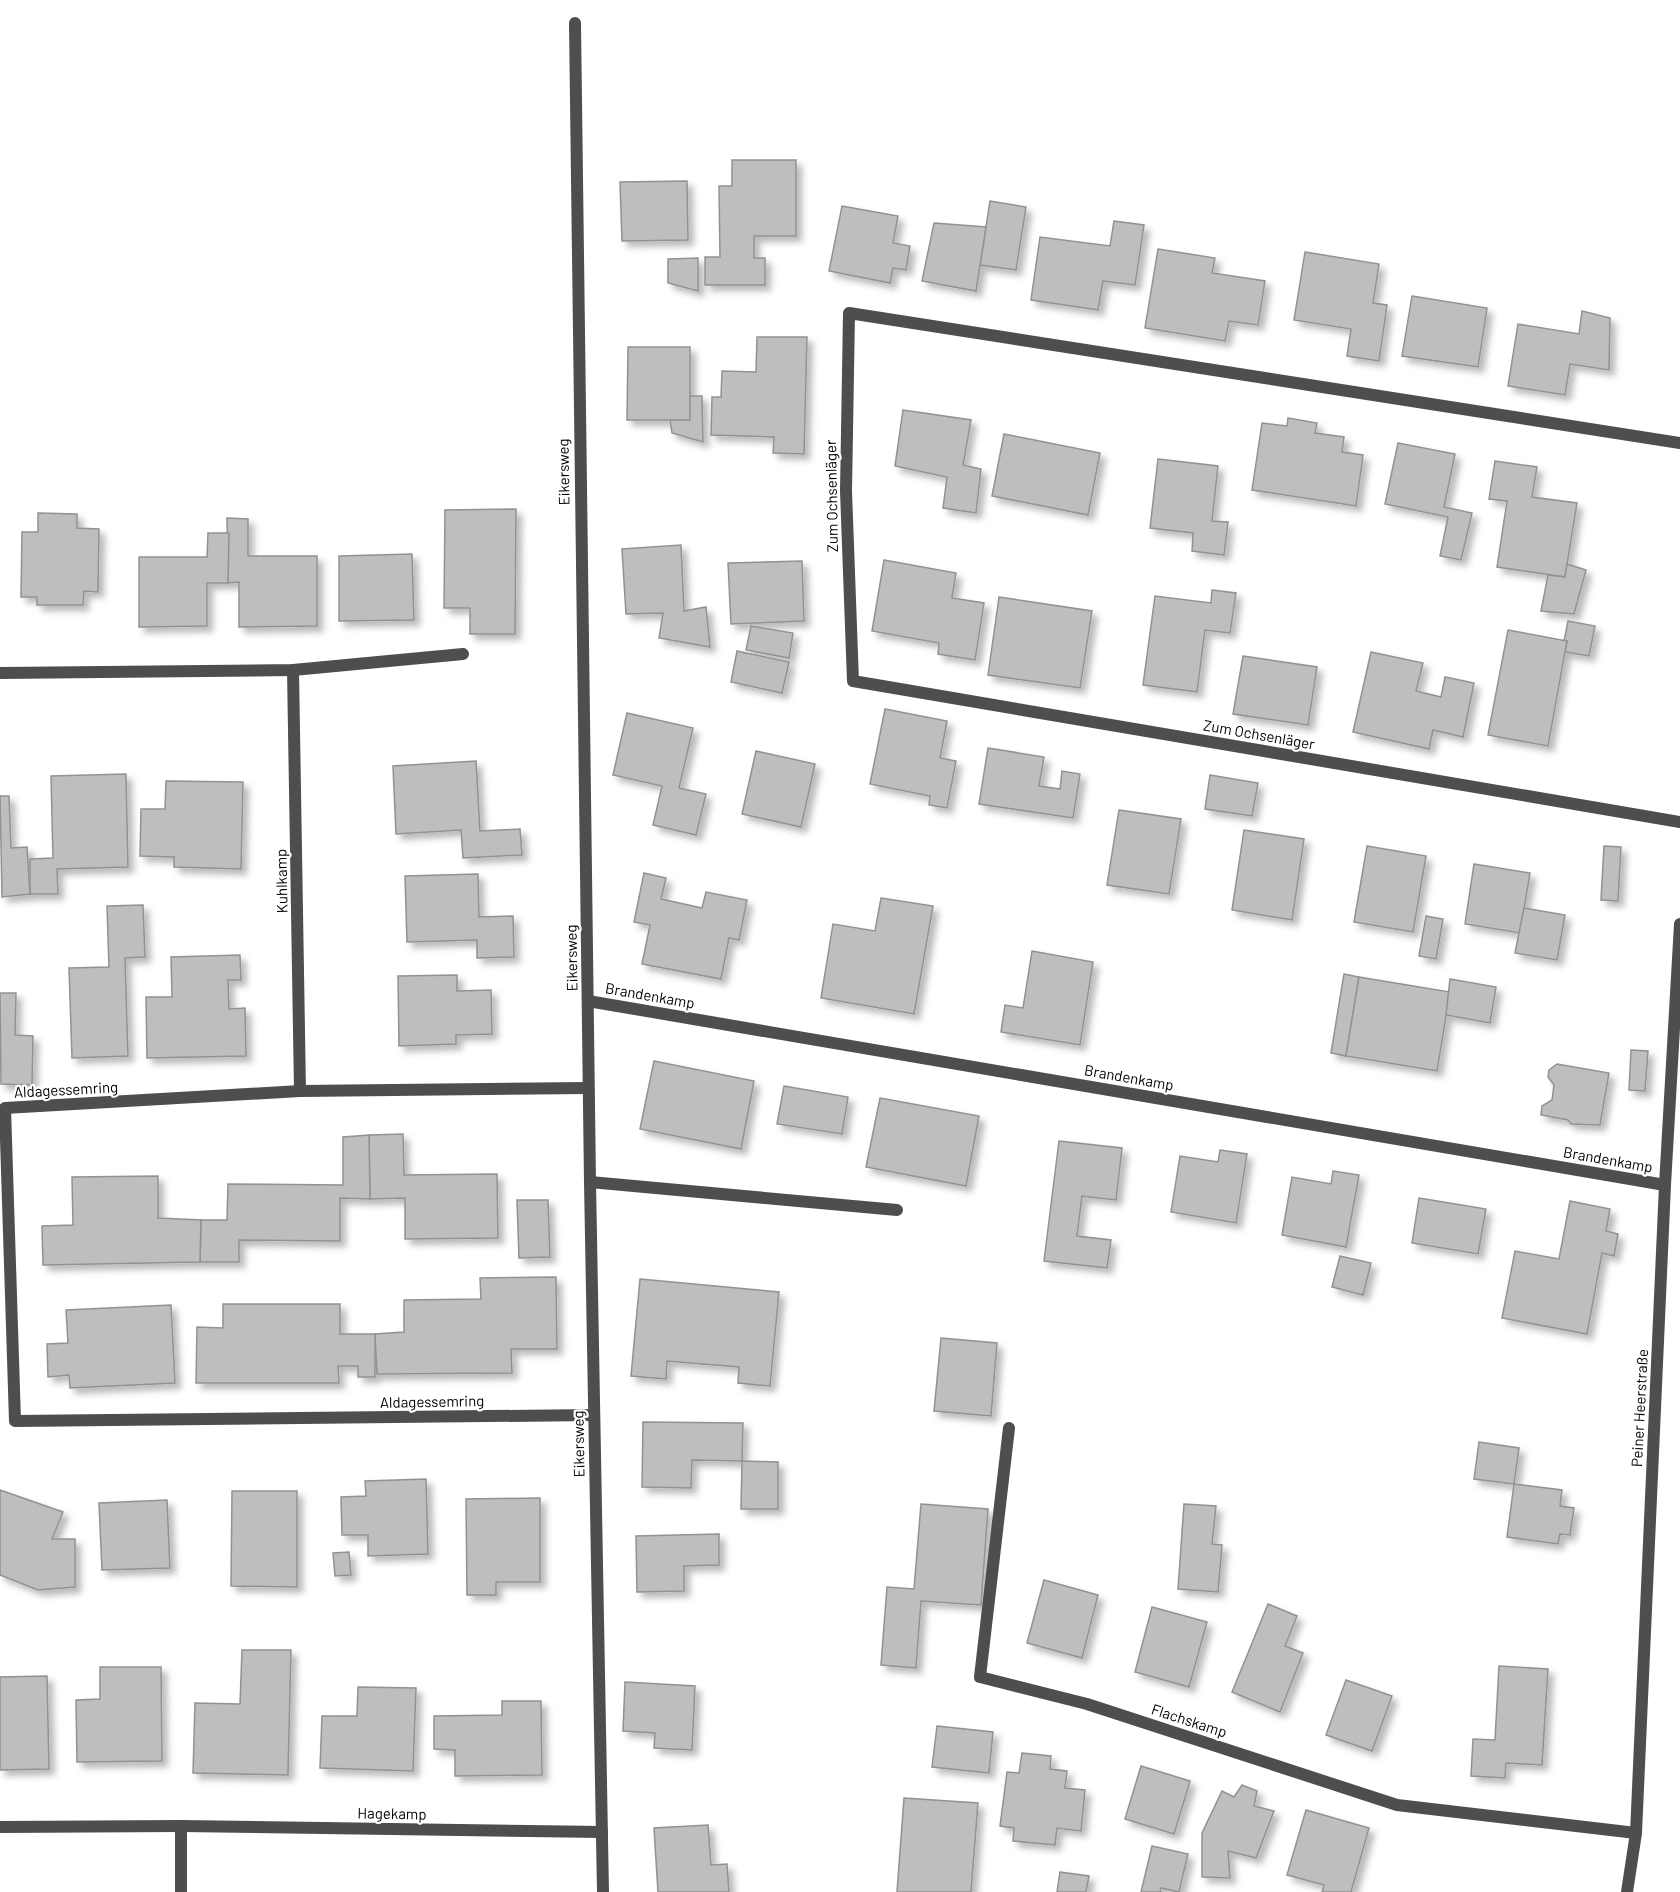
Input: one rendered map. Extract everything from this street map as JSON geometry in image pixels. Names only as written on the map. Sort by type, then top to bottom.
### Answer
[{"type":"street","name":"Eikersweg","points":[[574,23],[588,1088],[603,1892]]},
{"type":"street","name":"Zum Ochsenläger","points":[[1680,443],[849,313],[846,491],[852,681],[1680,822]]},
{"type":"street","points":[[0,673],[294,670],[462,654]]},
{"type":"street","name":"Kuhlkamp","points":[[294,670],[300,1091]]},
{"type":"street","name":"Peiner Heerstraße","points":[[1627,1892],[1636,1833],[1665,1185],[1680,965],[1680,924]]},
{"type":"street","name":"Brandenkamp","points":[[588,1000],[1665,1185]]},
{"type":"street","name":"Aldagessemring","points":[[588,1088],[300,1091],[5,1108],[15,1421],[594,1415]]},
{"type":"street","points":[[590,1182],[897,1210]]},
{"type":"street","name":"Flachskamp","points":[[1009,1428],[980,1677],[1087,1704],[1397,1805],[1636,1833]]},
{"type":"street","points":[[181,1892],[182,1826]]},
{"type":"street","name":"Hagekamp","points":[[0,1827],[182,1826],[602,1832]]},
{"type":"building","points":[[732,160],[796,160],[796,236],[754,236],[754,258],[765,258],[765,285],[705,285],[705,257],[720,257],[719,186],[732,186]]},
{"type":"building","points":[[687,181],[688,240],[622,241],[620,182]]},
{"type":"building","points":[[990,201],[1026,207],[1016,270],[980,265]]},
{"type":"building","points":[[842,206],[898,216],[893,243],[910,246],[906,270],[893,268],[890,283],[829,271]]},
{"type":"building","points":[[1114,221],[1144,225],[1135,285],[1103,281],[1098,310],[1031,300],[1040,237],[1110,246]]},
{"type":"building","points":[[934,223],[986,227],[976,291],[922,281]]},
{"type":"building","points":[[1158,249],[1215,258],[1212,273],[1265,281],[1258,325],[1229,321],[1225,341],[1145,328]]},
{"type":"building","points":[[1305,252],[1379,264],[1373,303],[1387,305],[1379,361],[1347,356],[1351,329],[1294,320]]},
{"type":"building","points":[[698,258],[698,291],[668,283],[668,259]]},
{"type":"building","points":[[1412,296],[1487,308],[1478,367],[1402,356]]},
{"type":"building","points":[[1582,311],[1610,318],[1609,370],[1570,364],[1565,395],[1508,386],[1518,324],[1579,334]]},
{"type":"building","points":[[757,337],[807,337],[804,454],[773,453],[774,437],[711,435],[712,397],[721,397],[722,371],[756,372]]},
{"type":"building","points":[[628,347],[690,347],[690,420],[627,420]]},
{"type":"building","points":[[690,396],[702,396],[703,442],[672,433],[670,420],[690,420]]},
{"type":"building","points":[[903,410],[971,420],[963,465],[981,469],[976,513],[943,508],[947,477],[895,466]]},
{"type":"building","points":[[1288,418],[1317,423],[1315,433],[1344,437],[1342,452],[1363,455],[1356,506],[1252,490],[1262,423],[1287,426]]},
{"type":"building","points":[[1004,434],[1100,453],[1088,515],[992,496]]},
{"type":"building","points":[[1398,443],[1455,454],[1444,507],[1472,513],[1461,560],[1440,556],[1448,517],[1385,504]]},
{"type":"building","points":[[1158,459],[1218,466],[1212,521],[1228,522],[1224,555],[1192,551],[1193,533],[1150,528]]},
{"type":"building","points":[[1495,461],[1537,467],[1532,497],[1577,503],[1565,577],[1497,567],[1507,501],[1489,499]]},
{"type":"building","points":[[516,509],[515,634],[470,634],[470,608],[444,608],[445,510]]},
{"type":"building","points":[[38,513],[77,514],[77,528],[99,529],[98,592],[84,591],[83,605],[37,605],[37,597],[21,597],[22,532],[38,532]]},
{"type":"building","points":[[227,518],[248,519],[248,556],[317,556],[317,626],[239,627],[239,582],[228,583]]},
{"type":"building","points":[[208,533],[229,533],[228,583],[207,583],[207,626],[139,627],[139,557],[207,557]]},
{"type":"building","points":[[681,545],[684,611],[706,607],[710,647],[659,638],[663,613],[626,614],[622,549]]},
{"type":"building","points":[[412,554],[414,620],[339,621],[339,556]]},
{"type":"building","points":[[884,560],[956,573],[952,598],[984,603],[975,660],[938,654],[939,643],[872,631]]},
{"type":"building","points":[[802,561],[804,621],[731,624],[728,563]]},
{"type":"building","points":[[1567,564],[1586,570],[1574,614],[1541,611],[1548,575],[1565,577]]},
{"type":"building","points":[[1212,590],[1236,593],[1230,633],[1205,630],[1197,692],[1143,685],[1155,596],[1211,603]]},
{"type":"building","points":[[999,597],[1092,611],[1080,688],[988,675]]},
{"type":"building","points":[[1568,621],[1595,626],[1589,656],[1565,652],[1567,641],[1564,641]]},
{"type":"building","points":[[751,626],[793,633],[789,658],[746,650]]},
{"type":"building","points":[[1508,630],[1567,641],[1548,746],[1488,735]]},
{"type":"building","points":[[737,651],[789,662],[782,693],[731,682]]},
{"type":"building","points":[[1371,652],[1423,663],[1416,691],[1441,697],[1445,677],[1474,683],[1463,737],[1433,730],[1429,749],[1353,732]]},
{"type":"building","points":[[1243,656],[1317,667],[1308,725],[1233,714]]},
{"type":"building","points":[[885,709],[947,721],[940,758],[956,761],[947,808],[929,805],[930,796],[870,784]]},
{"type":"building","points":[[627,713],[693,728],[679,788],[706,794],[696,835],[653,825],[662,786],[613,775]]},
{"type":"building","points":[[988,748],[1044,757],[1039,786],[1060,789],[1062,771],[1080,774],[1073,818],[979,804]]},
{"type":"building","points":[[756,751],[815,764],[801,827],[742,814]]},
{"type":"building","points":[[476,761],[480,831],[520,829],[522,855],[463,858],[461,830],[396,834],[393,766]]},
{"type":"building","points":[[126,774],[128,867],[57,869],[58,894],[30,894],[30,859],[53,858],[51,776]]},
{"type":"building","points":[[1210,775],[1258,783],[1252,816],[1205,809]]},
{"type":"building","points":[[166,781],[243,782],[241,869],[174,867],[174,857],[140,856],[141,809],[165,809]]},
{"type":"building","points":[[0,796],[9,796],[11,848],[27,847],[30,894],[2,897]]},
{"type":"building","points":[[1119,810],[1181,819],[1169,894],[1107,885]]},
{"type":"building","points":[[1244,830],[1304,839],[1292,920],[1232,910]]},
{"type":"building","points":[[1367,846],[1426,856],[1413,932],[1354,922]]},
{"type":"building","points":[[1604,846],[1621,847],[1618,901],[1601,900]]},
{"type":"building","points":[[1474,864],[1530,873],[1520,933],[1465,924]]},
{"type":"building","points":[[644,873],[666,878],[661,899],[702,908],[706,892],[747,900],[739,940],[729,938],[721,979],[642,964],[650,925],[634,922]]},
{"type":"building","points":[[478,874],[479,917],[513,916],[514,957],[477,958],[477,940],[407,942],[405,876]]},
{"type":"building","points":[[881,898],[933,906],[914,1014],[821,998],[833,924],[875,931]]},
{"type":"building","points":[[143,905],[145,957],[125,958],[128,1056],[72,1058],[69,968],[109,967],[107,906]]},
{"type":"building","points":[[1524,908],[1565,915],[1557,960],[1515,953]]},
{"type":"building","points":[[1426,916],[1443,919],[1436,959],[1419,956]]},
{"type":"building","points":[[1032,951],[1093,962],[1080,1045],[1001,1032],[1005,1005],[1023,1008]]},
{"type":"building","points":[[240,955],[241,980],[228,980],[229,1009],[245,1008],[246,1056],[147,1058],[146,997],[172,997],[171,957]]},
{"type":"building","points":[[1344,974],[1359,977],[1346,1056],[1331,1053]]},
{"type":"building","points":[[457,975],[457,991],[491,990],[492,1034],[456,1035],[456,1044],[399,1046],[398,976]]},
{"type":"building","points":[[1359,977],[1450,992],[1437,1071],[1346,1056]]},
{"type":"building","points":[[1450,979],[1496,987],[1490,1023],[1446,1015]]},
{"type":"building","points":[[0,993],[16,993],[15,1035],[33,1036],[32,1085],[1,1084]]},
{"type":"building","points":[[1631,1050],[1648,1051],[1645,1091],[1629,1090]]},
{"type":"building","points":[[654,1061],[754,1081],[741,1149],[640,1129]]},
{"type":"building","points":[[1557,1064],[1609,1073],[1600,1125],[1571,1124],[1568,1120],[1541,1115],[1542,1106],[1552,1100],[1554,1085],[1548,1077],[1549,1070]]},
{"type":"building","points":[[784,1086],[848,1097],[842,1134],[777,1124]]},
{"type":"building","points":[[880,1098],[979,1116],[966,1186],[866,1167]]},
{"type":"building","points":[[403,1134],[404,1175],[497,1174],[498,1238],[405,1239],[405,1198],[370,1199],[369,1135]]},
{"type":"building","points":[[369,1135],[370,1199],[340,1198],[340,1241],[239,1240],[239,1262],[200,1262],[201,1220],[227,1220],[228,1184],[343,1185],[343,1137]]},
{"type":"building","points":[[1059,1141],[1122,1148],[1116,1200],[1082,1196],[1077,1236],[1111,1240],[1107,1268],[1044,1261]]},
{"type":"building","points":[[1220,1150],[1247,1154],[1236,1223],[1171,1212],[1180,1156],[1218,1162]]},
{"type":"building","points":[[1333,1171],[1359,1175],[1346,1247],[1282,1235],[1292,1177],[1331,1184]]},
{"type":"building","points":[[158,1176],[158,1218],[201,1220],[200,1262],[43,1265],[42,1226],[73,1225],[72,1177]]},
{"type":"building","points":[[1419,1198],[1486,1209],[1478,1254],[1412,1243]]},
{"type":"building","points":[[517,1200],[548,1200],[550,1257],[519,1258]]},
{"type":"building","points":[[1570,1201],[1610,1209],[1606,1231],[1618,1234],[1614,1256],[1602,1253],[1587,1334],[1502,1318],[1515,1251],[1559,1259]]},
{"type":"building","points":[[1340,1256],[1371,1263],[1363,1295],[1332,1287]]},
{"type":"building","points":[[556,1277],[557,1349],[511,1349],[512,1373],[377,1374],[375,1334],[404,1332],[404,1300],[481,1299],[480,1278]]},
{"type":"building","points":[[640,1279],[779,1292],[770,1386],[738,1383],[739,1367],[667,1361],[666,1379],[631,1376]]},
{"type":"building","points":[[223,1304],[340,1304],[340,1334],[375,1334],[375,1377],[358,1377],[358,1366],[338,1366],[339,1383],[196,1383],[197,1327],[223,1328]]},
{"type":"building","points":[[171,1305],[175,1383],[70,1388],[69,1375],[48,1377],[47,1344],[68,1343],[66,1310]]},
{"type":"building","points":[[941,1338],[997,1343],[991,1416],[934,1411]]},
{"type":"building","points":[[643,1422],[743,1423],[742,1461],[692,1460],[691,1488],[642,1487]]},
{"type":"building","points":[[1479,1442],[1519,1448],[1514,1484],[1474,1479]]},
{"type":"building","points":[[742,1461],[778,1462],[778,1509],[741,1509]]},
{"type":"building","points":[[426,1479],[428,1554],[368,1556],[368,1535],[342,1535],[341,1497],[366,1496],[365,1481]]},
{"type":"building","points":[[1514,1484],[1562,1490],[1560,1506],[1574,1508],[1570,1535],[1560,1534],[1558,1544],[1507,1537]]},
{"type":"building","points":[[0,1490],[63,1512],[52,1539],[75,1539],[75,1587],[38,1590],[0,1575]]},
{"type":"building","points":[[232,1491],[297,1491],[297,1587],[231,1586]]},
{"type":"building","points":[[540,1498],[540,1582],[496,1582],[496,1595],[467,1595],[466,1499]]},
{"type":"building","points":[[167,1500],[170,1568],[102,1570],[99,1503]]},
{"type":"building","points":[[921,1504],[988,1509],[981,1605],[921,1601],[916,1668],[881,1665],[887,1587],[914,1589]]},
{"type":"building","points":[[1184,1504],[1216,1506],[1212,1544],[1222,1545],[1218,1592],[1178,1589]]},
{"type":"building","points":[[719,1534],[719,1565],[684,1566],[684,1591],[637,1592],[636,1536]]},
{"type":"building","points":[[349,1552],[351,1575],[335,1576],[333,1553]]},
{"type":"building","points":[[1044,1580],[1098,1595],[1082,1658],[1027,1643]]},
{"type":"building","points":[[1268,1604],[1297,1616],[1285,1646],[1303,1653],[1280,1712],[1232,1692]]},
{"type":"building","points":[[1152,1607],[1207,1622],[1189,1687],[1135,1672]]},
{"type":"building","points":[[242,1650],[291,1650],[288,1775],[193,1773],[195,1703],[240,1704]]},
{"type":"building","points":[[1499,1666],[1548,1669],[1542,1765],[1506,1763],[1505,1778],[1471,1776],[1473,1739],[1495,1740]]},
{"type":"building","points":[[100,1667],[161,1667],[162,1761],[77,1762],[76,1700],[100,1699]]},
{"type":"building","points":[[47,1676],[49,1769],[0,1770],[0,1677]]},
{"type":"building","points":[[1346,1680],[1392,1696],[1372,1751],[1326,1735]]},
{"type":"building","points":[[625,1682],[695,1686],[692,1750],[654,1748],[655,1733],[623,1731]]},
{"type":"building","points":[[358,1687],[416,1688],[413,1771],[320,1768],[322,1716],[357,1716]]},
{"type":"building","points":[[502,1701],[541,1701],[542,1775],[455,1776],[455,1750],[434,1749],[434,1716],[502,1715]]},
{"type":"building","points":[[937,1726],[993,1732],[989,1773],[932,1767]]},
{"type":"building","points":[[1022,1753],[1051,1756],[1050,1769],[1067,1771],[1065,1788],[1085,1790],[1081,1831],[1057,1828],[1055,1845],[1013,1841],[1014,1828],[1000,1826],[1007,1772],[1019,1773]]},
{"type":"building","points":[[1141,1766],[1190,1781],[1174,1834],[1125,1819]]},
{"type":"building","points":[[1242,1785],[1257,1791],[1254,1806],[1274,1811],[1256,1858],[1228,1851],[1230,1878],[1202,1877],[1202,1833],[1222,1791],[1234,1797]]},
{"type":"building","points":[[904,1798],[978,1803],[971,1892],[897,1892]]},
{"type":"building","points":[[1306,1810],[1369,1828],[1351,1892],[1322,1892],[1324,1885],[1287,1875]]},
{"type":"building","points":[[708,1825],[711,1865],[727,1864],[729,1892],[658,1892],[654,1828]]},
{"type":"building","points":[[1152,1846],[1188,1854],[1179,1892],[1161,1888],[1160,1892],[1141,1892]]},
{"type":"building","points":[[1060,1872],[1089,1876],[1086,1892],[1057,1892]]}]
